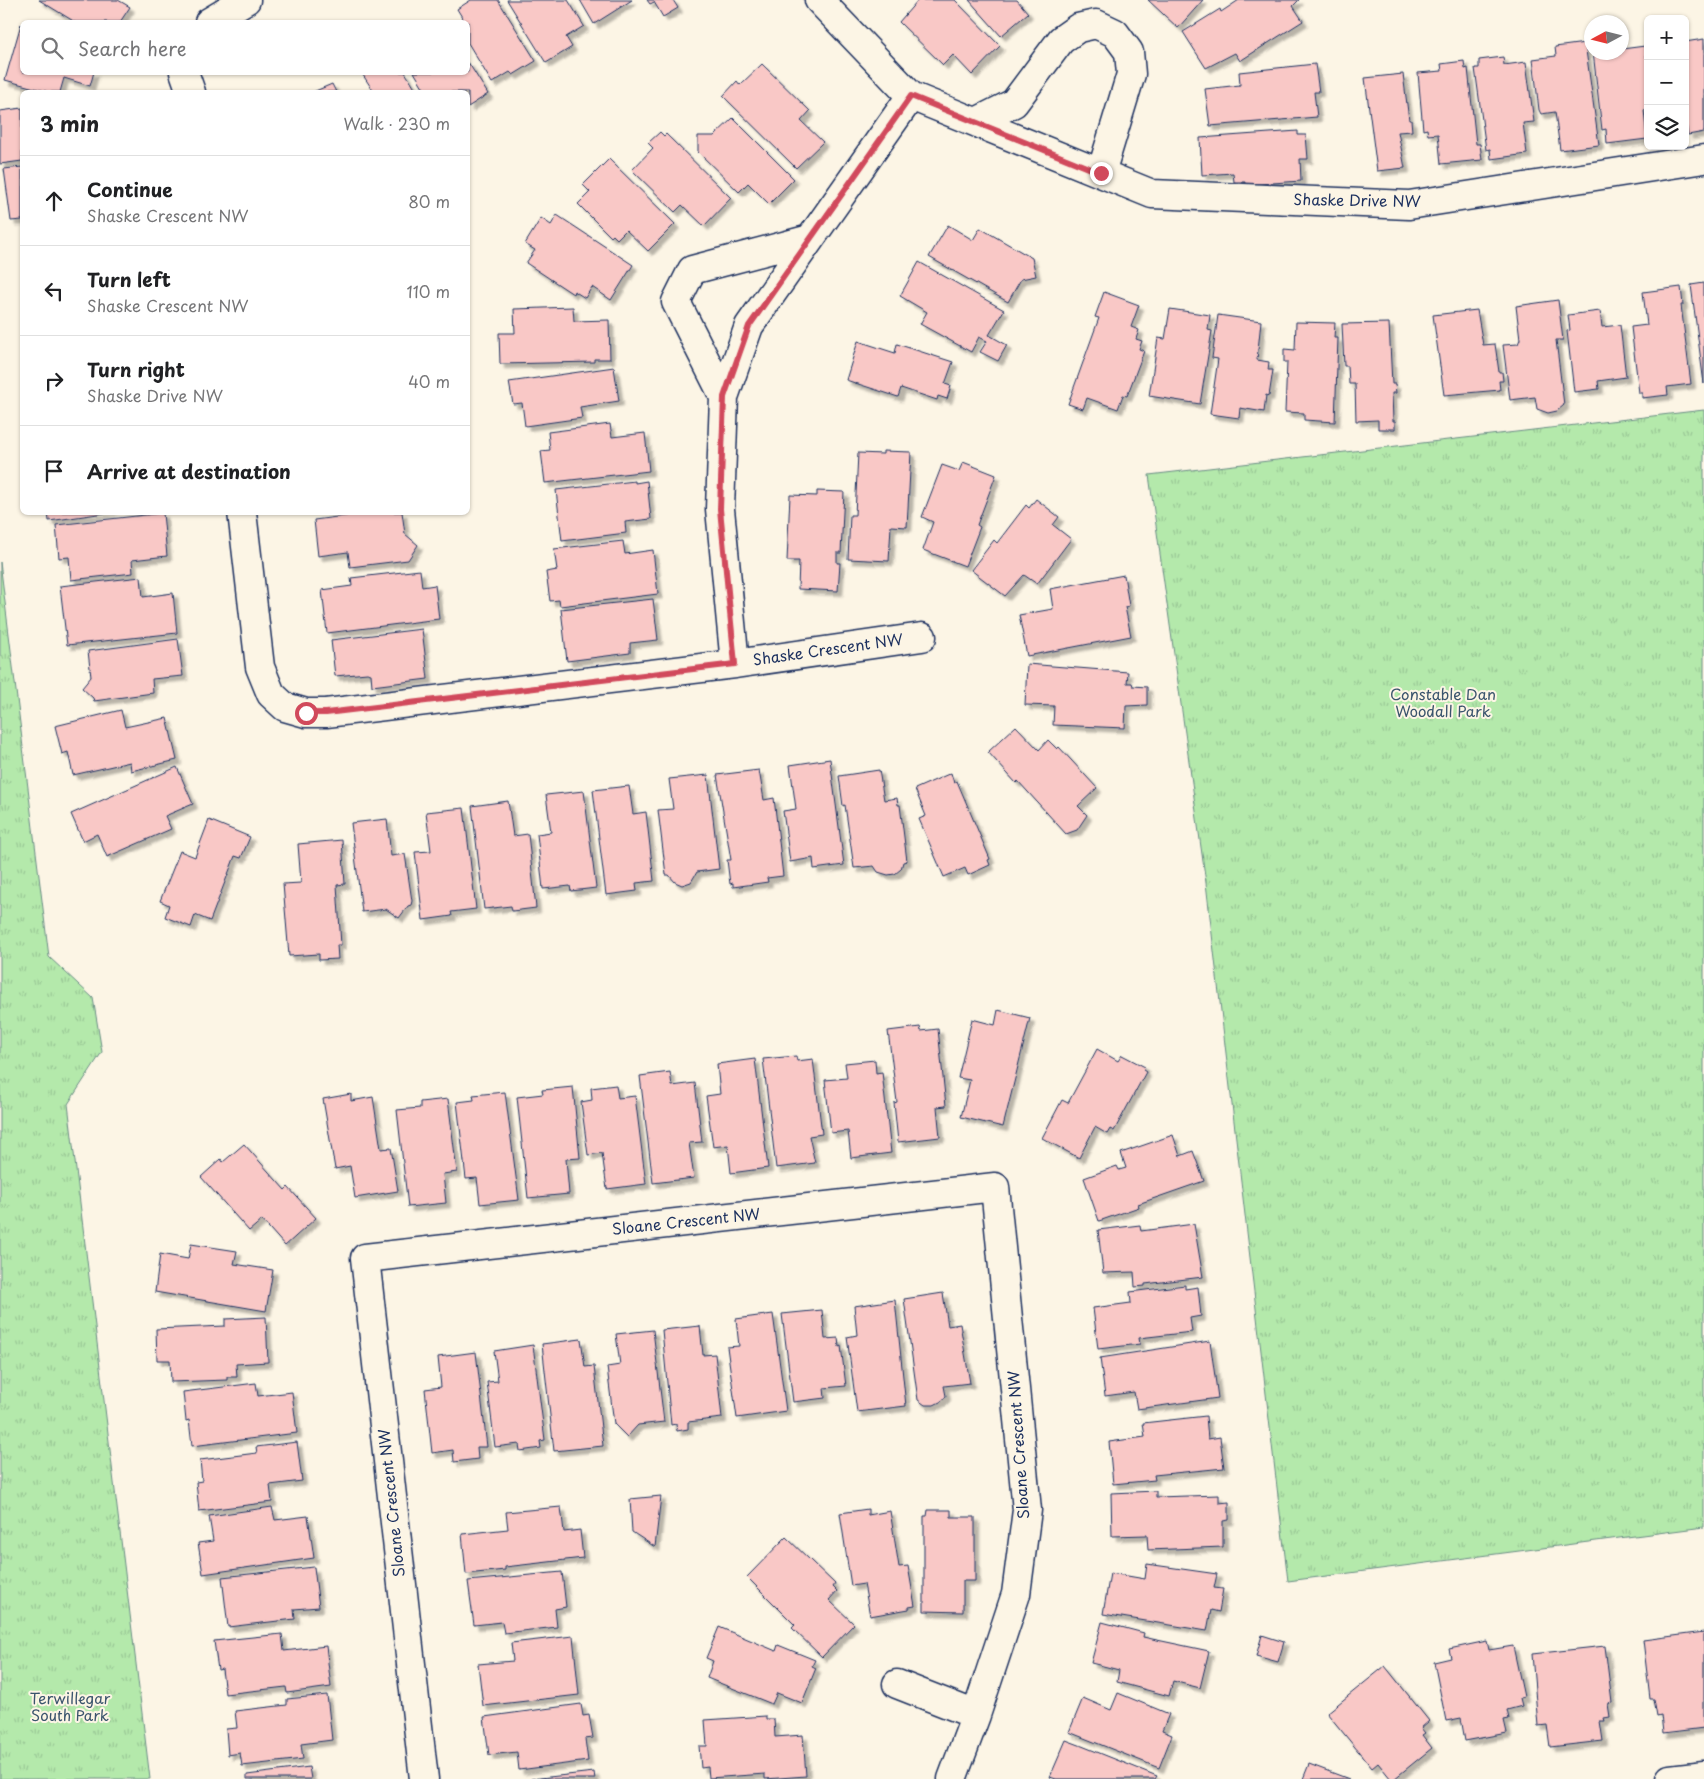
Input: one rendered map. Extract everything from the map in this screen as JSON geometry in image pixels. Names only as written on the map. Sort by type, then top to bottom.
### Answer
[{"type":"street","points":[[212,20],[246,0]]},
{"type":"street","name":"Shaske Drive NW","points":[[819,0],[911,96],[1152,194],[1409,205],[1704,158]]},
{"type":"street","points":[[976,122],[1014,103],[1061,40],[1078,28],[1096,24],[1115,33],[1129,52],[1131,74],[1101,173]]},
{"type":"street","points":[[185,75],[190,90]]},
{"type":"street","name":"Shaske Crescent NW","points":[[735,664],[720,509],[724,397],[749,326],[911,96]]},
{"type":"street","name":"Shaske Crescent NW","points":[[724,397],[676,302],[692,270],[810,239]]},
{"type":"street","name":"Shaske Crescent NW","points":[[242,515],[260,667],[271,694],[285,707],[306,713],[326,713],[735,664],[922,636]]},
{"type":"street","name":"Sloane Crescent NW","points":[[424,1779],[365,1258],[995,1187],[1027,1510],[1016,1594],[976,1715],[952,1779]]},
{"type":"street","points":[[896,1684],[976,1715]]},
{"type":"street","points":[[1670,1779],[1704,1775]]},
{"type":"green space","name":"Constable Dan Woodall Park","points":[[1704,410],[1704,1527],[1288,1581],[1206,883],[1149,475]]},
{"type":"green space","name":"Terwillegar South Park","points":[[0,562],[49,957],[93,998],[102,1052],[68,1104],[150,1779],[0,1779]]},
{"type":"building","points":[[39,0],[118,0],[130,7],[121,20],[72,20]]},
{"type":"building","points":[[471,0],[498,0],[536,61],[513,75],[510,72],[492,83],[470,46],[470,20],[464,20],[457,9]]},
{"type":"building","points":[[507,0],[568,0],[584,26],[566,37],[572,47],[546,63]]},
{"type":"building","points":[[580,0],[632,0],[594,24]]},
{"type":"building","points":[[647,0],[673,0],[678,8],[663,17],[654,2],[650,4]]},
{"type":"building","points":[[918,0],[955,0],[1000,46],[972,75],[953,55],[943,65],[899,22]]},
{"type":"building","points":[[969,0],[1017,0],[1028,13],[1001,36]]},
{"type":"building","points":[[1148,0],[1203,0],[1178,28]]},
{"type":"building","points":[[1239,0],[1299,0],[1293,6],[1303,21],[1240,61],[1235,53],[1206,68],[1183,32],[1220,9],[1221,12]]},
{"type":"building","points":[[20,28],[20,75],[93,75],[90,86],[64,78],[61,90],[42,90],[5,80]]},
{"type":"building","points":[[1704,39],[1704,132],[1689,135],[1689,60],[1689,41]]},
{"type":"building","points":[[1584,43],[1584,60],[1587,60],[1599,145],[1560,150],[1555,112],[1541,114],[1539,110],[1533,59],[1556,56],[1555,47]]},
{"type":"building","points":[[1644,46],[1644,139],[1607,144],[1606,129],[1602,130],[1594,60],[1629,60],[1629,48]]},
{"type":"building","points":[[1503,57],[1504,65],[1526,62],[1534,122],[1523,123],[1527,154],[1491,159],[1490,149],[1486,150],[1475,68],[1479,68],[1479,60]]},
{"type":"building","points":[[1464,61],[1465,69],[1468,68],[1476,144],[1480,144],[1482,160],[1441,164],[1438,134],[1428,135],[1427,129],[1423,130],[1418,73],[1442,71],[1441,64]]},
{"type":"building","points":[[762,64],[810,111],[801,121],[823,142],[796,168],[723,96],[737,81],[740,85]]},
{"type":"building","points":[[1315,64],[1319,92],[1314,92],[1317,117],[1210,126],[1205,89],[1240,85],[1239,72]]},
{"type":"building","points":[[470,65],[488,94],[470,106],[470,90],[425,90],[416,75],[470,75]]},
{"type":"building","points":[[1403,74],[1412,131],[1398,132],[1405,168],[1377,171],[1365,78]]},
{"type":"building","points":[[363,75],[407,75],[416,90],[373,90]]},
{"type":"building","points":[[332,84],[335,90],[318,90]]},
{"type":"building","points":[[20,108],[20,161],[0,164],[0,111]]},
{"type":"building","points":[[733,118],[794,179],[769,204],[748,183],[739,192],[698,152],[698,136],[714,136]]},
{"type":"building","points":[[1298,131],[1298,135],[1306,135],[1308,159],[1300,159],[1301,181],[1244,185],[1245,182],[1234,182],[1233,173],[1202,175],[1200,138]]},
{"type":"building","points":[[660,132],[664,136],[666,134],[731,198],[704,226],[682,205],[675,212],[632,170],[653,148],[648,143]]},
{"type":"building","points":[[609,159],[675,224],[648,251],[626,230],[617,239],[613,235],[611,237],[578,204],[590,192],[583,185]]},
{"type":"building","points":[[20,167],[20,220],[11,221],[4,169]]},
{"type":"building","points":[[557,215],[633,265],[611,300],[592,287],[585,298],[574,291],[573,294],[526,263],[535,250],[525,244],[541,218],[551,225]]},
{"type":"building","points":[[948,225],[973,240],[980,228],[1032,258],[1036,276],[1021,279],[1008,302],[929,257]]},
{"type":"building","points":[[919,262],[1004,310],[989,335],[1007,345],[998,361],[980,352],[987,341],[979,337],[971,352],[920,324],[927,312],[900,296]]},
{"type":"building","points":[[1704,283],[1704,384],[1691,285]]},
{"type":"building","points":[[1681,287],[1683,305],[1681,305],[1691,384],[1667,387],[1668,395],[1642,398],[1642,393],[1639,393],[1631,327],[1647,325],[1643,292]]},
{"type":"building","points":[[1104,292],[1139,305],[1131,327],[1139,330],[1136,339],[1142,341],[1139,349],[1144,351],[1127,396],[1123,395],[1118,409],[1087,398],[1083,409],[1068,404],[1099,318],[1095,317]]},
{"type":"building","points":[[1558,300],[1563,340],[1556,340],[1564,405],[1557,411],[1548,413],[1537,409],[1535,397],[1510,400],[1503,345],[1518,344],[1520,339],[1516,306]]},
{"type":"building","points":[[573,307],[574,321],[609,320],[610,359],[594,359],[594,362],[500,364],[499,333],[515,333],[514,309]]},
{"type":"building","points":[[1170,309],[1210,315],[1208,330],[1212,331],[1200,404],[1149,396],[1158,338],[1165,339]]},
{"type":"building","points":[[1477,310],[1483,345],[1495,344],[1499,372],[1502,372],[1503,381],[1499,381],[1500,390],[1444,395],[1433,315]]},
{"type":"building","points":[[1600,311],[1602,327],[1620,325],[1626,377],[1598,381],[1599,389],[1574,392],[1567,331],[1570,330],[1568,315]]},
{"type":"building","points":[[1218,315],[1261,321],[1257,360],[1269,362],[1268,370],[1273,370],[1269,396],[1266,395],[1264,412],[1240,408],[1239,418],[1210,414],[1218,359],[1212,358]]},
{"type":"building","points":[[1296,322],[1335,323],[1334,338],[1338,338],[1335,422],[1304,420],[1304,413],[1285,412],[1287,362],[1284,362],[1284,349],[1295,350]]},
{"type":"building","points":[[1389,323],[1392,384],[1395,384],[1396,393],[1392,393],[1395,429],[1378,429],[1378,420],[1356,421],[1355,384],[1349,384],[1348,366],[1344,366],[1342,324]]},
{"type":"building","points":[[858,341],[895,353],[897,344],[953,362],[945,384],[951,386],[947,399],[938,396],[937,400],[901,388],[898,397],[846,380]]},
{"type":"building","points":[[614,367],[619,401],[580,407],[582,418],[525,426],[522,403],[513,404],[509,382]]},
{"type":"building","points":[[610,424],[612,437],[645,433],[649,471],[545,483],[541,451],[550,450],[548,432]]},
{"type":"building","points":[[883,451],[911,452],[907,527],[891,526],[889,561],[848,559],[850,515],[855,515],[858,453],[883,454]]},
{"type":"building","points":[[963,462],[996,475],[977,525],[980,527],[965,566],[923,550],[933,522],[922,517],[942,465],[959,471]]},
{"type":"building","points":[[635,481],[635,483],[647,481],[651,519],[625,522],[626,533],[562,541],[556,490]]},
{"type":"building","points":[[817,491],[844,492],[841,553],[837,553],[837,563],[840,563],[838,591],[798,589],[799,561],[787,561],[790,495],[817,496]]},
{"type":"building","points":[[1036,499],[1059,517],[1053,525],[1071,539],[1037,584],[1024,575],[1005,596],[971,570],[994,540],[997,543],[1026,505],[1029,508]]},
{"type":"building","points":[[48,515],[91,515],[49,521]]},
{"type":"building","points":[[145,515],[163,515],[167,556],[132,560],[133,573],[71,580],[69,557],[59,558],[56,525]]},
{"type":"building","points":[[352,515],[402,515],[405,534],[418,545],[408,560],[350,567],[348,552],[318,556],[314,520]]},
{"type":"building","points":[[623,541],[625,554],[653,550],[658,594],[560,606],[559,600],[550,601],[546,572],[557,570],[554,549]]},
{"type":"building","points":[[420,570],[422,587],[435,585],[439,619],[327,633],[322,590],[352,586],[351,578]]},
{"type":"building","points":[[1124,575],[1129,606],[1125,607],[1131,636],[1027,656],[1019,615],[1053,609],[1050,589]]},
{"type":"building","points":[[141,577],[143,597],[173,593],[177,633],[67,645],[60,586]]},
{"type":"building","points":[[653,599],[658,640],[630,643],[630,653],[567,661],[561,609]]},
{"type":"building","points":[[422,629],[428,679],[372,686],[371,674],[335,676],[331,640]]},
{"type":"building","points":[[178,639],[183,676],[152,679],[153,693],[94,701],[82,688],[91,677],[88,651]]},
{"type":"building","points":[[1027,664],[1128,672],[1127,683],[1132,683],[1133,686],[1147,687],[1147,705],[1126,706],[1125,728],[1053,725],[1054,706],[1025,705]]},
{"type":"building","points":[[121,710],[125,727],[167,718],[177,760],[131,771],[130,762],[73,775],[68,752],[62,754],[55,726]]},
{"type":"building","points":[[1016,726],[1039,750],[1048,740],[1057,749],[1059,747],[1097,788],[1078,806],[1087,815],[1077,830],[1066,834],[1018,781],[1016,783],[988,752]]},
{"type":"building","points":[[830,759],[844,865],[814,869],[813,858],[790,862],[783,811],[796,809],[790,765]]},
{"type":"building","points":[[177,767],[193,804],[165,816],[171,829],[107,857],[97,834],[83,841],[71,814]]},
{"type":"building","points":[[759,770],[764,800],[774,798],[783,876],[767,878],[768,882],[733,887],[733,883],[730,884],[727,860],[731,860],[717,775]]},
{"type":"building","points":[[879,770],[884,800],[897,798],[898,805],[900,805],[907,861],[903,862],[901,869],[895,874],[888,875],[878,872],[874,866],[854,868],[839,776]]},
{"type":"building","points":[[951,773],[954,783],[957,781],[990,859],[988,860],[990,865],[968,875],[965,868],[944,877],[919,819],[926,816],[915,789]]},
{"type":"building","points":[[708,775],[719,869],[697,872],[691,882],[682,885],[675,882],[669,875],[666,875],[658,810],[673,809],[669,779]]},
{"type":"building","points":[[629,786],[633,814],[646,812],[654,881],[636,883],[637,891],[606,895],[593,790]]},
{"type":"building","points":[[584,791],[596,888],[571,891],[570,886],[543,889],[537,834],[551,832],[546,795]]},
{"type":"building","points":[[508,801],[513,836],[528,834],[536,908],[512,911],[511,906],[484,909],[472,806]]},
{"type":"building","points":[[464,808],[476,909],[451,912],[452,916],[423,920],[415,852],[431,851],[426,812]]},
{"type":"building","points":[[387,819],[391,856],[405,854],[412,901],[411,905],[408,906],[399,918],[386,909],[362,912],[351,823]]},
{"type":"building","points":[[209,820],[250,837],[241,858],[235,856],[210,921],[195,915],[191,927],[165,917],[169,905],[160,901],[180,851],[195,857]]},
{"type":"building","points":[[342,840],[345,884],[337,885],[341,945],[337,945],[338,959],[319,960],[319,954],[289,956],[283,884],[301,883],[298,844]]},
{"type":"building","points":[[998,1010],[1030,1018],[1003,1127],[961,1117],[970,1080],[958,1078],[972,1019],[995,1025]]},
{"type":"building","points":[[920,1027],[921,1031],[938,1029],[946,1106],[937,1107],[940,1137],[898,1142],[894,1103],[897,1102],[888,1031]]},
{"type":"building","points":[[1097,1049],[1118,1061],[1122,1055],[1145,1067],[1143,1070],[1146,1072],[1114,1131],[1110,1129],[1107,1134],[1095,1127],[1079,1158],[1042,1138],[1062,1100],[1068,1103]]},
{"type":"building","points":[[796,1056],[797,1061],[813,1059],[822,1134],[809,1136],[815,1163],[776,1168],[763,1059]]},
{"type":"building","points":[[755,1059],[768,1168],[731,1173],[728,1145],[713,1147],[706,1096],[720,1094],[717,1064]]},
{"type":"building","points":[[875,1060],[876,1073],[882,1072],[891,1153],[851,1158],[848,1131],[831,1133],[825,1080],[847,1078],[845,1063]]},
{"type":"building","points":[[670,1072],[672,1086],[695,1083],[702,1142],[689,1143],[694,1178],[653,1183],[640,1076]]},
{"type":"building","points":[[616,1085],[618,1098],[635,1096],[646,1184],[607,1189],[602,1153],[588,1155],[581,1102],[592,1100],[591,1088]]},
{"type":"building","points":[[573,1087],[580,1158],[566,1159],[569,1194],[528,1198],[517,1097],[543,1094],[542,1090]]},
{"type":"building","points":[[505,1092],[519,1200],[480,1204],[477,1178],[466,1179],[457,1102],[474,1100],[473,1095]]},
{"type":"building","points":[[351,1094],[351,1101],[373,1097],[381,1149],[391,1148],[398,1191],[355,1198],[350,1166],[335,1169],[323,1099]]},
{"type":"building","points":[[448,1099],[457,1172],[443,1174],[446,1203],[408,1207],[397,1110],[420,1108],[420,1102]]},
{"type":"building","points":[[1173,1135],[1180,1156],[1193,1151],[1204,1181],[1138,1204],[1139,1207],[1099,1221],[1084,1178],[1117,1166],[1119,1170],[1126,1168],[1121,1153]]},
{"type":"building","points":[[244,1144],[285,1190],[288,1187],[316,1218],[285,1246],[262,1220],[249,1231],[201,1177],[221,1159],[223,1162]]},
{"type":"building","points":[[1194,1224],[1203,1277],[1145,1284],[1145,1286],[1135,1287],[1134,1272],[1103,1273],[1098,1230],[1140,1225],[1141,1231]]},
{"type":"building","points":[[191,1244],[237,1251],[234,1264],[273,1270],[266,1311],[155,1292],[160,1254],[188,1259]]},
{"type":"building","points":[[1185,1285],[1185,1289],[1198,1287],[1201,1316],[1190,1318],[1192,1332],[1139,1338],[1140,1344],[1098,1349],[1093,1308],[1131,1303],[1130,1292]]},
{"type":"building","points":[[943,1293],[948,1326],[960,1324],[970,1383],[944,1386],[946,1396],[942,1401],[934,1405],[925,1405],[918,1400],[904,1299]]},
{"type":"building","points":[[895,1300],[906,1406],[857,1412],[847,1337],[857,1335],[854,1306]]},
{"type":"building","points":[[822,1310],[825,1339],[838,1338],[839,1347],[841,1346],[846,1386],[824,1388],[825,1398],[793,1402],[782,1314]]},
{"type":"building","points":[[773,1314],[786,1411],[737,1418],[727,1347],[739,1346],[736,1319]]},
{"type":"building","points":[[266,1317],[268,1362],[236,1364],[237,1377],[227,1377],[227,1380],[171,1382],[170,1360],[157,1360],[156,1329],[225,1326],[225,1319]]},
{"type":"building","points":[[700,1326],[703,1355],[715,1354],[722,1418],[688,1422],[688,1429],[677,1431],[676,1424],[671,1425],[662,1330]]},
{"type":"building","points":[[653,1330],[664,1422],[638,1425],[627,1437],[614,1424],[607,1367],[620,1365],[616,1334]]},
{"type":"building","points":[[581,1339],[585,1367],[594,1366],[603,1446],[554,1451],[542,1344]]},
{"type":"building","points":[[1210,1341],[1218,1398],[1137,1409],[1134,1392],[1105,1396],[1100,1358]]},
{"type":"building","points":[[533,1345],[545,1440],[540,1441],[541,1448],[520,1451],[519,1444],[495,1447],[487,1382],[498,1381],[494,1351]]},
{"type":"building","points":[[476,1352],[487,1447],[477,1447],[478,1459],[454,1462],[453,1450],[432,1453],[425,1389],[441,1387],[438,1357]]},
{"type":"building","points":[[256,1383],[258,1396],[292,1392],[297,1433],[192,1446],[189,1420],[186,1421],[183,1392]]},
{"type":"building","points":[[1206,1416],[1208,1439],[1220,1437],[1224,1468],[1154,1475],[1155,1480],[1113,1484],[1109,1442],[1145,1437],[1143,1423]]},
{"type":"building","points":[[297,1442],[302,1481],[270,1485],[272,1502],[199,1511],[196,1482],[202,1481],[200,1460],[257,1453],[256,1447]]},
{"type":"building","points":[[1156,1491],[1156,1497],[1219,1495],[1219,1503],[1229,1502],[1229,1520],[1223,1521],[1223,1547],[1148,1550],[1147,1535],[1112,1536],[1111,1493]]},
{"type":"building","points":[[661,1496],[655,1547],[632,1532],[630,1499]]},
{"type":"building","points":[[272,1507],[275,1520],[308,1516],[314,1558],[203,1574],[198,1543],[213,1541],[209,1516]]},
{"type":"building","points":[[561,1507],[564,1532],[580,1530],[583,1558],[505,1567],[505,1570],[466,1574],[462,1534],[508,1529],[506,1512]]},
{"type":"building","points":[[868,1509],[868,1515],[890,1511],[899,1567],[908,1566],[915,1606],[909,1607],[909,1609],[870,1616],[864,1584],[851,1586],[840,1513]]},
{"type":"building","points":[[928,1510],[951,1510],[951,1517],[975,1517],[975,1581],[963,1581],[963,1612],[924,1611],[924,1516],[927,1516]]},
{"type":"building","points":[[786,1537],[835,1584],[833,1587],[837,1591],[829,1600],[854,1624],[822,1657],[792,1628],[795,1625],[747,1577]]},
{"type":"building","points":[[1147,1564],[1217,1574],[1214,1588],[1223,1589],[1219,1612],[1211,1610],[1207,1631],[1103,1614],[1110,1573],[1145,1579]]},
{"type":"building","points":[[314,1567],[319,1607],[294,1609],[295,1619],[228,1627],[222,1577]]},
{"type":"building","points":[[562,1572],[566,1607],[555,1609],[557,1627],[504,1633],[502,1622],[474,1625],[468,1581]]},
{"type":"building","points":[[1102,1622],[1144,1633],[1143,1637],[1209,1651],[1200,1688],[1173,1681],[1169,1696],[1117,1682],[1119,1670],[1091,1663]]},
{"type":"building","points":[[719,1627],[776,1651],[778,1645],[815,1660],[812,1666],[816,1668],[802,1703],[777,1693],[772,1704],[707,1678],[713,1661],[706,1658]]},
{"type":"building","points":[[1704,1632],[1704,1728],[1663,1733],[1661,1715],[1657,1716],[1654,1699],[1650,1699],[1643,1640]]},
{"type":"building","points":[[282,1634],[284,1651],[326,1646],[331,1687],[287,1693],[286,1687],[225,1694],[222,1669],[218,1670],[214,1641]]},
{"type":"building","points":[[1262,1635],[1284,1642],[1278,1662],[1256,1656]]},
{"type":"building","points":[[573,1636],[579,1695],[483,1706],[478,1664],[513,1661],[511,1643]]},
{"type":"building","points":[[1487,1641],[1489,1650],[1513,1646],[1524,1697],[1520,1698],[1522,1706],[1507,1710],[1509,1719],[1504,1720],[1507,1733],[1465,1741],[1461,1718],[1446,1721],[1434,1662],[1451,1658],[1449,1649]]},
{"type":"building","points":[[1605,1646],[1612,1703],[1608,1704],[1610,1717],[1604,1718],[1605,1721],[1600,1721],[1603,1741],[1550,1747],[1547,1725],[1538,1726],[1532,1654]]},
{"type":"building","points":[[1385,1666],[1429,1721],[1421,1728],[1425,1733],[1422,1735],[1432,1748],[1394,1779],[1391,1779],[1378,1763],[1372,1768],[1327,1713]]},
{"type":"building","points":[[1118,1693],[1169,1714],[1162,1731],[1172,1735],[1159,1768],[1069,1732],[1083,1698],[1111,1710]]},
{"type":"building","points":[[327,1695],[332,1740],[301,1744],[303,1759],[242,1766],[240,1753],[228,1755],[226,1729],[237,1728],[235,1711],[287,1705],[287,1699]]},
{"type":"building","points":[[581,1704],[583,1716],[589,1715],[593,1738],[585,1739],[588,1761],[519,1770],[517,1752],[489,1755],[484,1717]]},
{"type":"building","points":[[766,1716],[766,1719],[774,1719],[775,1737],[803,1735],[806,1776],[765,1779],[765,1774],[709,1778],[708,1767],[701,1768],[699,1746],[707,1746],[705,1720]]},
{"type":"building","points":[[1066,1740],[1157,1776],[1155,1779],[1056,1779],[1050,1777]]},
{"type":"building","points":[[1309,1764],[1349,1779],[1303,1779]]},
{"type":"building","points":[[309,1767],[311,1779],[247,1779],[247,1775]]},
{"type":"building","points":[[594,1772],[595,1779],[531,1779]]},
{"type":"route","points":[[306,713],[326,713],[735,664],[720,509],[724,397],[749,326],[911,96],[1101,173]]}]
